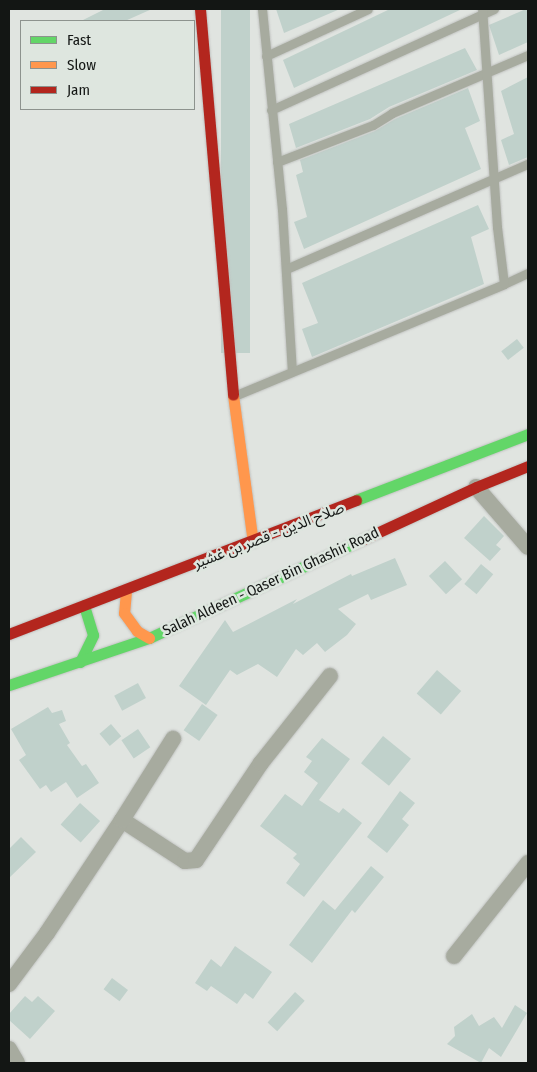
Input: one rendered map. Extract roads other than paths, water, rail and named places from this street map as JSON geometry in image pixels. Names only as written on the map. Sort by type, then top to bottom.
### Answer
[{"type":"main road","points":[[200,9],[233,396],[253,542]]},
{"type":"main road","name":"صلاح الدين - قصر بن غشير","points":[[9,634],[126,591],[528,434]]},
{"type":"main road","name":"Salah Aldeen - Qaser Bin Ghashir Road","points":[[9,685],[149,638],[476,487],[528,466]]},
{"type":"main road","points":[[126,591],[124,613],[137,631],[149,638]]},
{"type":"main road","points":[[80,662],[90,645],[92,634],[84,606]]},
{"type":"street","points":[[476,487],[528,547]]},
{"type":"street","points":[[122,820],[185,861],[196,860],[261,763],[330,676]]},
{"type":"street","points":[[9,984],[47,933],[122,820],[173,738]]},
{"type":"street","points":[[454,956],[528,863]]},
{"type":"street","points":[[9,1049],[17,1063]]},
{"type":"lane","points":[[262,9],[286,269],[292,371]]},
{"type":"lane","points":[[266,56],[368,9]]},
{"type":"lane","points":[[271,110],[482,12],[494,9]]},
{"type":"lane","points":[[482,12],[493,179],[504,284]]},
{"type":"lane","points":[[277,162],[373,125],[392,113],[487,75],[528,55]]},
{"type":"lane","points":[[286,269],[528,164]]},
{"type":"lane","points":[[233,396],[528,273]]}]
